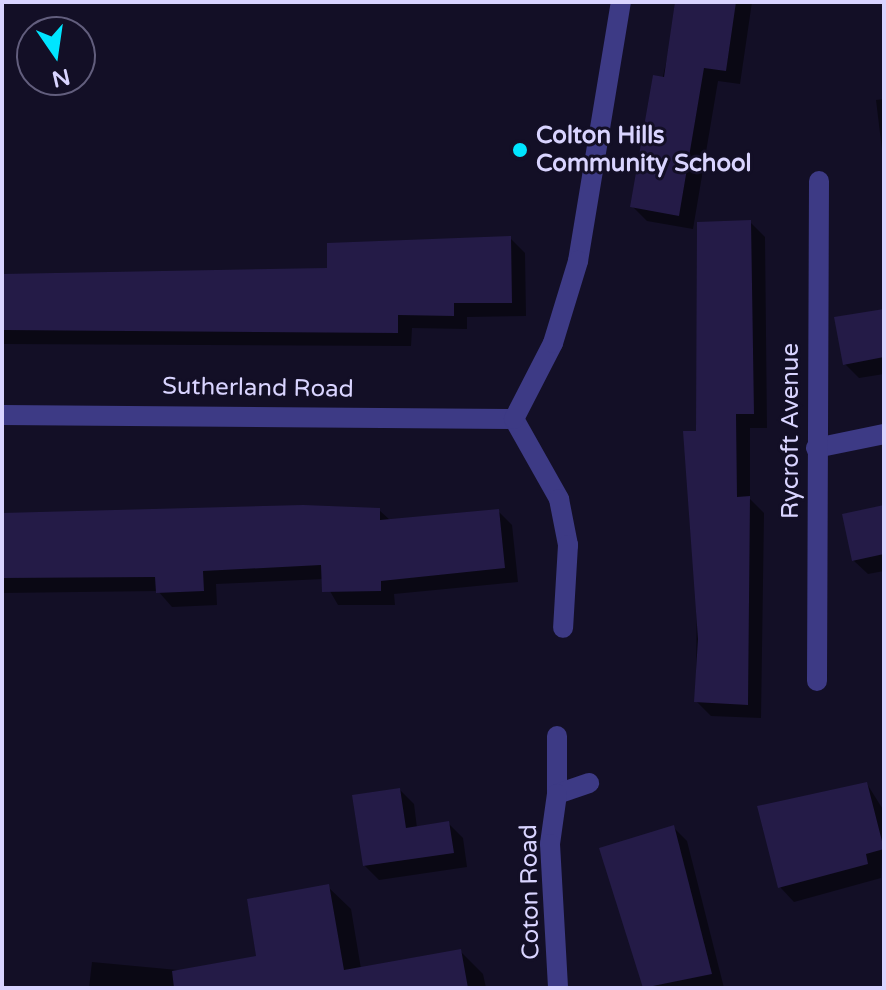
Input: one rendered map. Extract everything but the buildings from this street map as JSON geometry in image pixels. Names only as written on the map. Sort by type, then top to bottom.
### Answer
[{"type":"street","points":[[563,628],[568,545],[559,499],[514,419],[553,343],[578,261],[621,2]]},
{"type":"street","name":"Rycroft Avenue","points":[[817,681],[819,181]]},
{"type":"street","name":"Sutherland Road","points":[[2,415],[514,419]]},
{"type":"street","points":[[816,448],[884,434]]},
{"type":"street","name":"Coton Road","points":[[557,736],[557,794],[550,844],[558,988]]},
{"type":"street","name":"Coton Road","points":[[557,794],[589,783]]},
{"type":"place","name":"Colton Hills Community School","points":[[520,150]]}]
